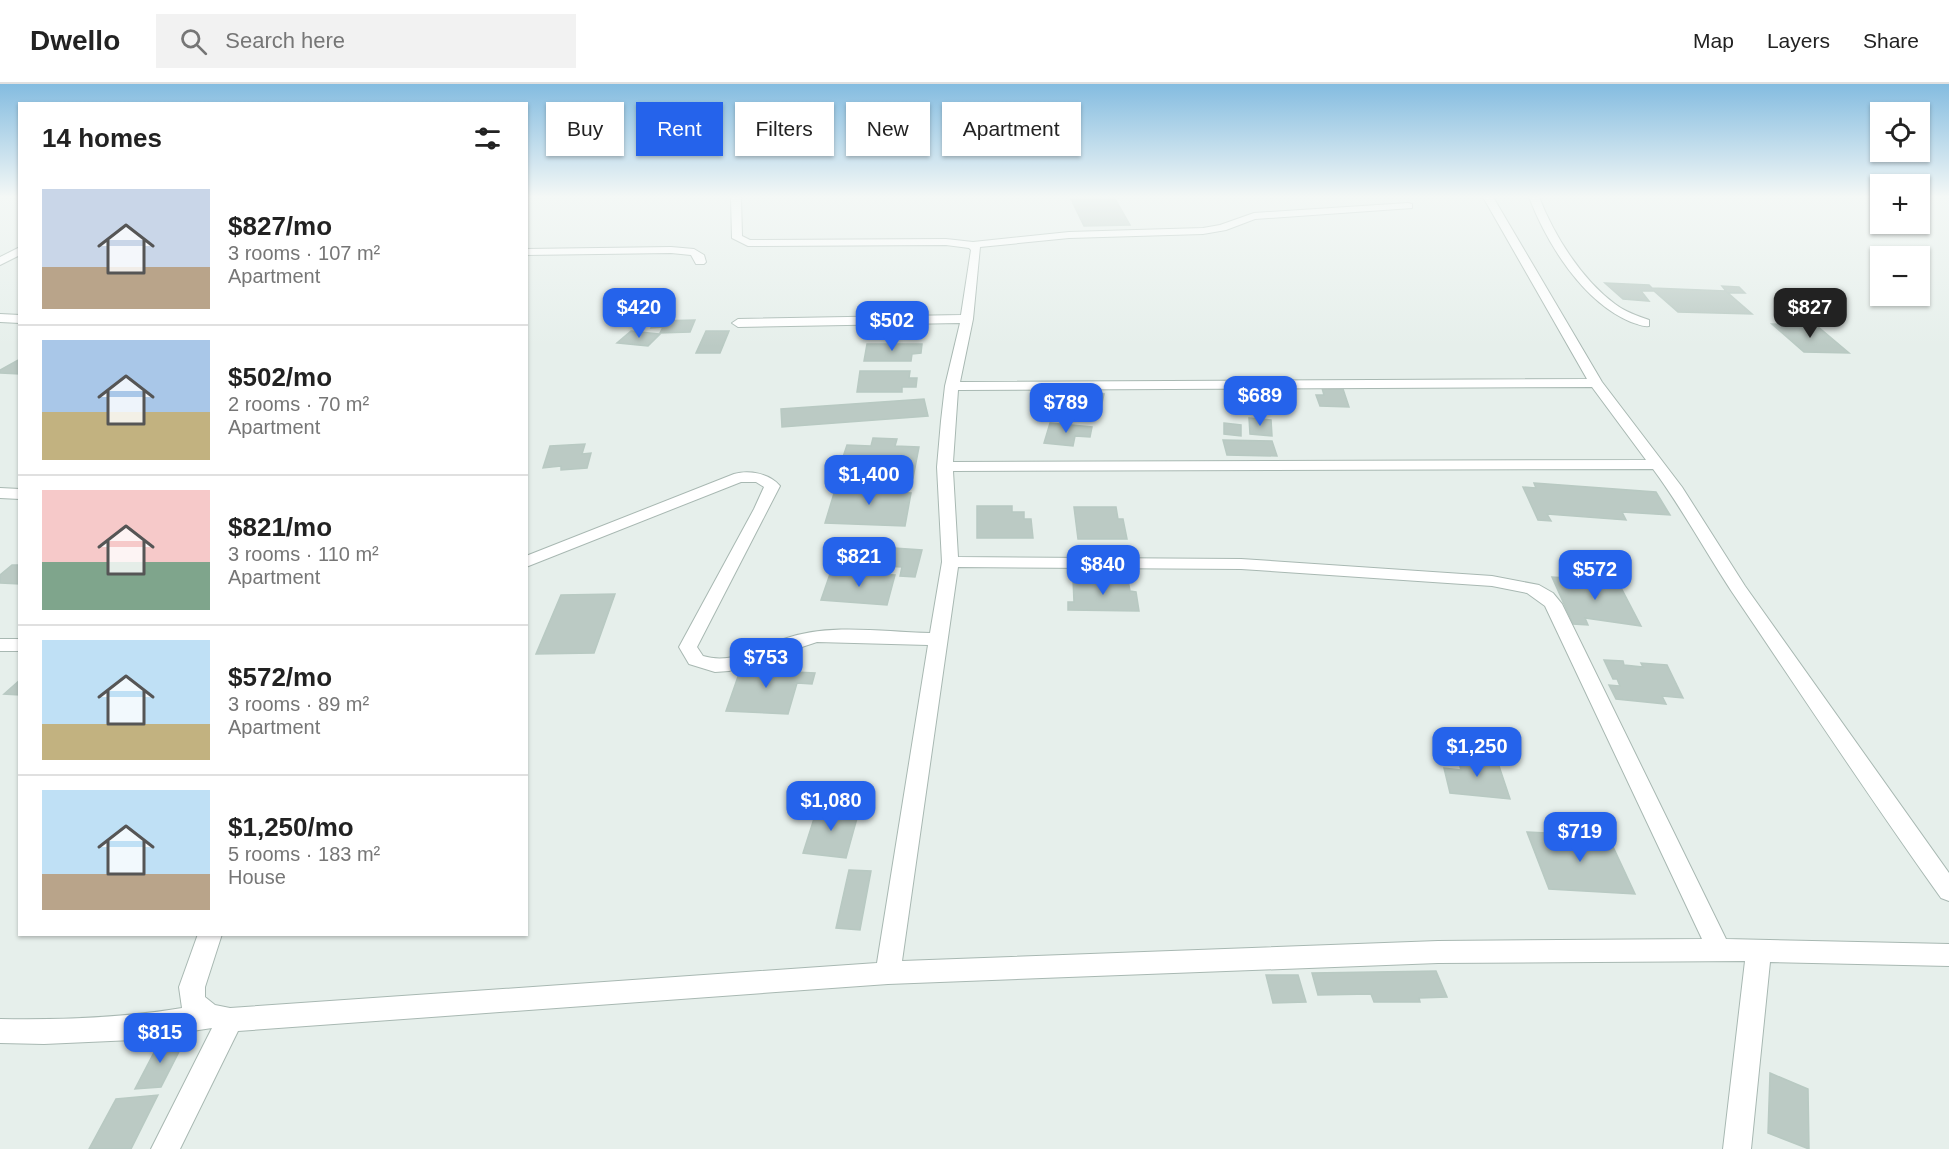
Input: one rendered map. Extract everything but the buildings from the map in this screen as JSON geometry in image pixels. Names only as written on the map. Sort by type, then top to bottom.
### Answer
[{"type":"street","points":[[888,973],[950,562],[945,466],[952,386],[967,319],[976,250],[974,247]]},
{"type":"street","points":[[1517,247],[1596,383],[1677,490],[1737,588],[1949,891]]},
{"type":"street","points":[[1562,247],[1572,263],[1611,307],[1645,323]]},
{"type":"street","points":[[0,262],[18,251]]},
{"type":"street","points":[[528,252],[678,251],[694,252],[699,255],[700,262]]},
{"type":"street","points":[[0,318],[18,318]]},
{"type":"street","points":[[738,323],[967,319]]},
{"type":"street","points":[[952,386],[1596,383]]},
{"type":"street","points":[[945,466],[1656,464]]},
{"type":"street","points":[[528,561],[739,477],[758,477],[766,480],[772,486],[688,647],[696,660],[717,666],[734,663],[802,638],[817,636],[939,639]]},
{"type":"street","points":[[0,493],[18,494]]},
{"type":"street","points":[[950,562],[1241,564],[1492,581],[1537,589],[1553,604],[1719,950]]},
{"type":"street","points":[[0,645],[18,645]]},
{"type":"street","points":[[209,936],[192,987],[193,1003],[219,1017]]},
{"type":"street","points":[[1737,1149],[1759,950]]},
{"type":"street","points":[[0,1031],[44,1032],[134,1028],[219,1017],[888,973],[1438,952],[1759,950],[1949,955]]},
{"type":"street","points":[[165,1149],[219,1017]]}]
